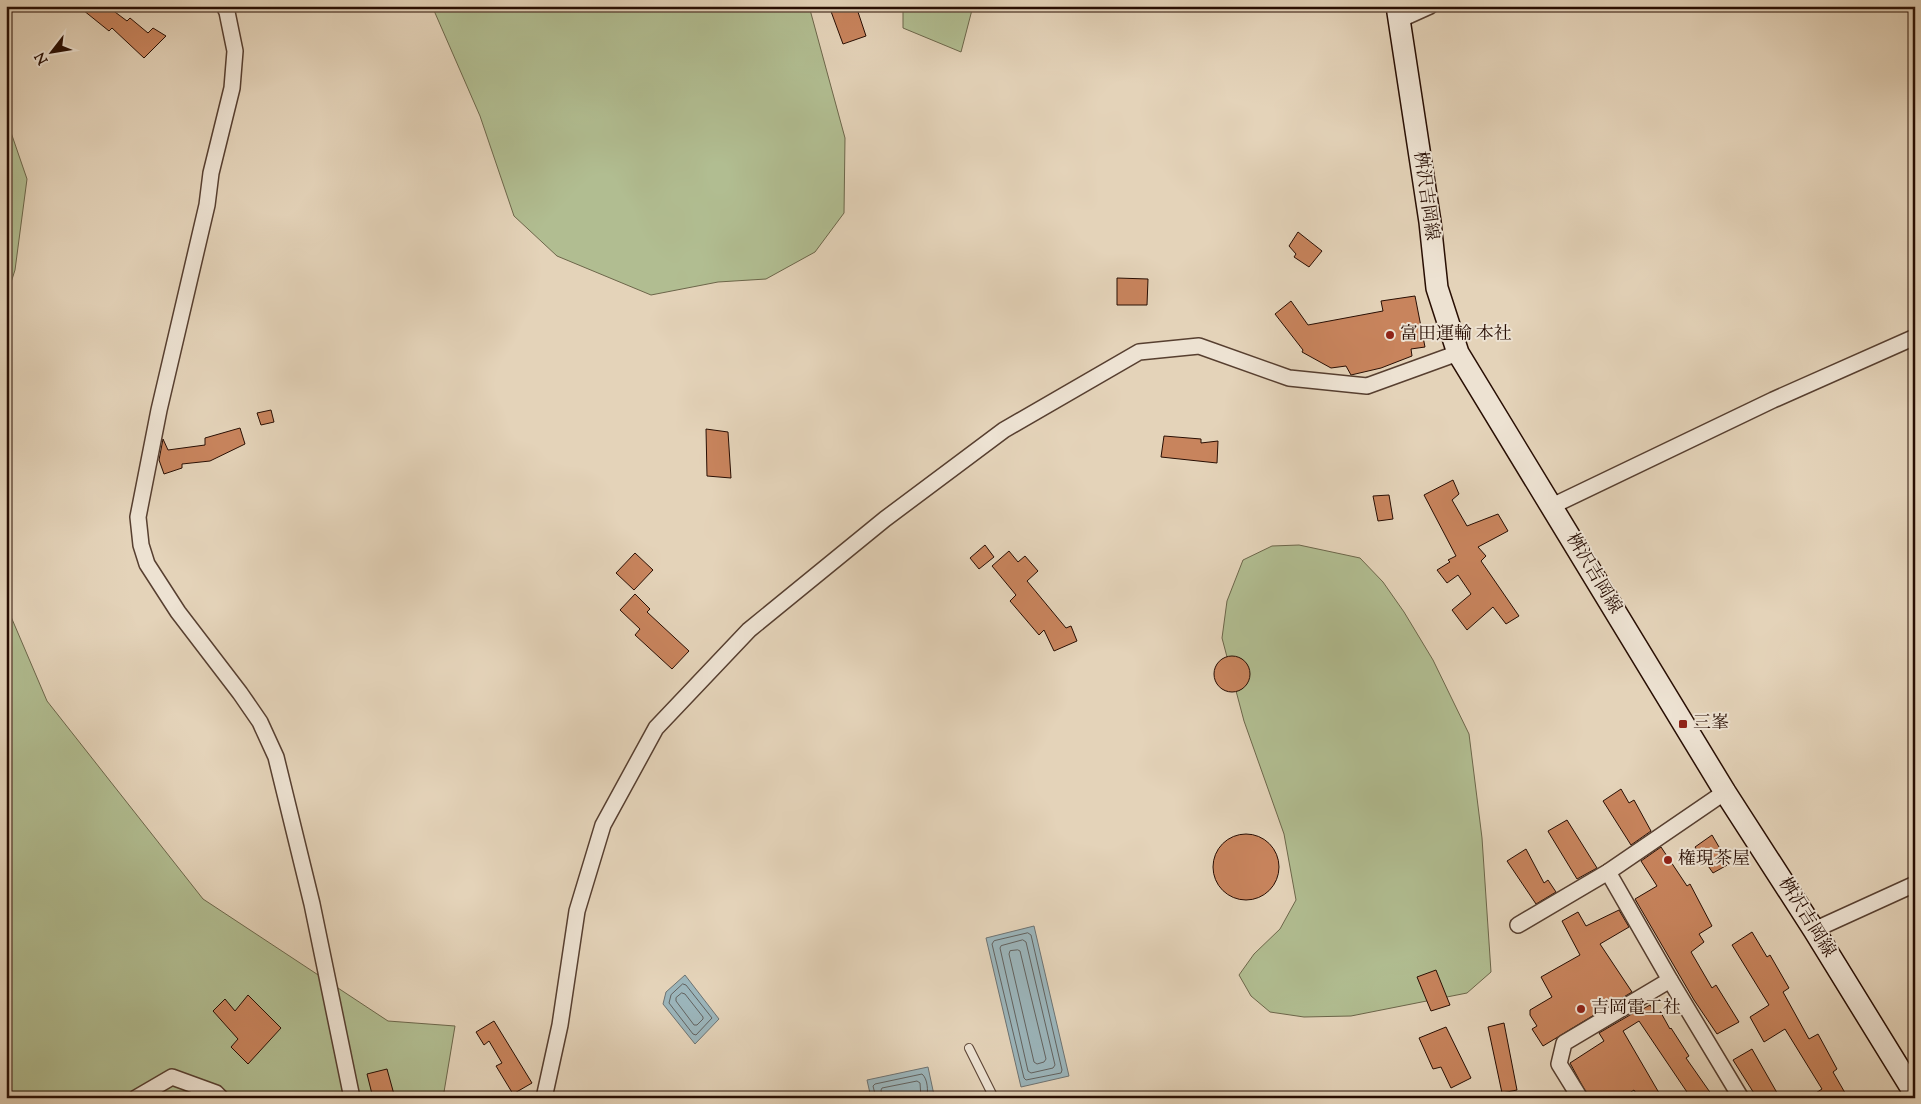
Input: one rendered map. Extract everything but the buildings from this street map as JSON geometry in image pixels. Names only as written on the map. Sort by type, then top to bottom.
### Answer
[{"type":"main road","name":"桝沢吉岡線","points":[[1398,13],[1430,222],[1437,288],[1458,353],[1725,792],[1814,930],[1915,1094]]},
{"type":"street","points":[[224,6],[227,12],[235,52],[232,88],[158,410],[138,517],[141,545],[147,564],[178,612],[260,722],[276,757],[312,904],[352,1098]]},
{"type":"street","points":[[1398,13],[1430,6]]},
{"type":"street","points":[[1552,506],[1773,400],[1915,337]]},
{"type":"street","points":[[544,1098],[560,1026],[577,911],[591,863],[603,825],[656,728],[749,630],[877,525],[1004,430],[1139,352],[1199,346],[1289,378],[1366,386],[1458,353]]},
{"type":"street","points":[[1518,925],[1608,872],[1725,792]]},
{"type":"street","points":[[1608,872],[1741,1098]]},
{"type":"street","points":[[1814,930],[1915,884]]},
{"type":"street","points":[[1580,1098],[1559,1064],[1564,1043],[1670,980]]},
{"type":"street","points":[[136,1098],[172,1077],[216,1093],[221,1098]]},
{"type":"lane","points":[[969,1048],[994,1098]]},
{"type":"green space","points":[[432,6],[809,6],[845,138],[844,213],[815,252],[766,279],[718,282],[651,295],[557,256],[514,216],[480,116]]},
{"type":"green space","points":[[903,6],[973,6],[961,52],[903,28]]},
{"type":"green space","points":[[6,118],[27,179],[15,270],[6,298]]},
{"type":"green space","points":[[1299,545],[1360,558],[1383,582],[1433,660],[1469,734],[1482,838],[1491,972],[1467,993],[1351,1016],[1304,1017],[1270,1012],[1251,996],[1239,975],[1254,954],[1280,929],[1296,900],[1284,834],[1244,721],[1222,638],[1227,601],[1243,560],[1272,546]]},
{"type":"green space","points":[[6,605],[47,701],[203,899],[388,1021],[455,1026],[443,1098],[6,1098]]},
{"type":"water","points":[[1034,926],[1069,1076],[1021,1087],[986,938]]},
{"type":"water","points":[[685,975],[719,1019],[695,1044],[663,1004],[666,992]]},
{"type":"water","points":[[928,1067],[934,1095],[922,1098],[871,1098],[867,1080]]},
{"type":"place","name":"富田運輸 本社","points":[[1390,335]]},
{"type":"place","name":"三峯","points":[[1683,724]]},
{"type":"place","name":"権現茶屋","points":[[1668,860]]},
{"type":"place","name":"吉岡電工社","points":[[1581,1009]]}]
